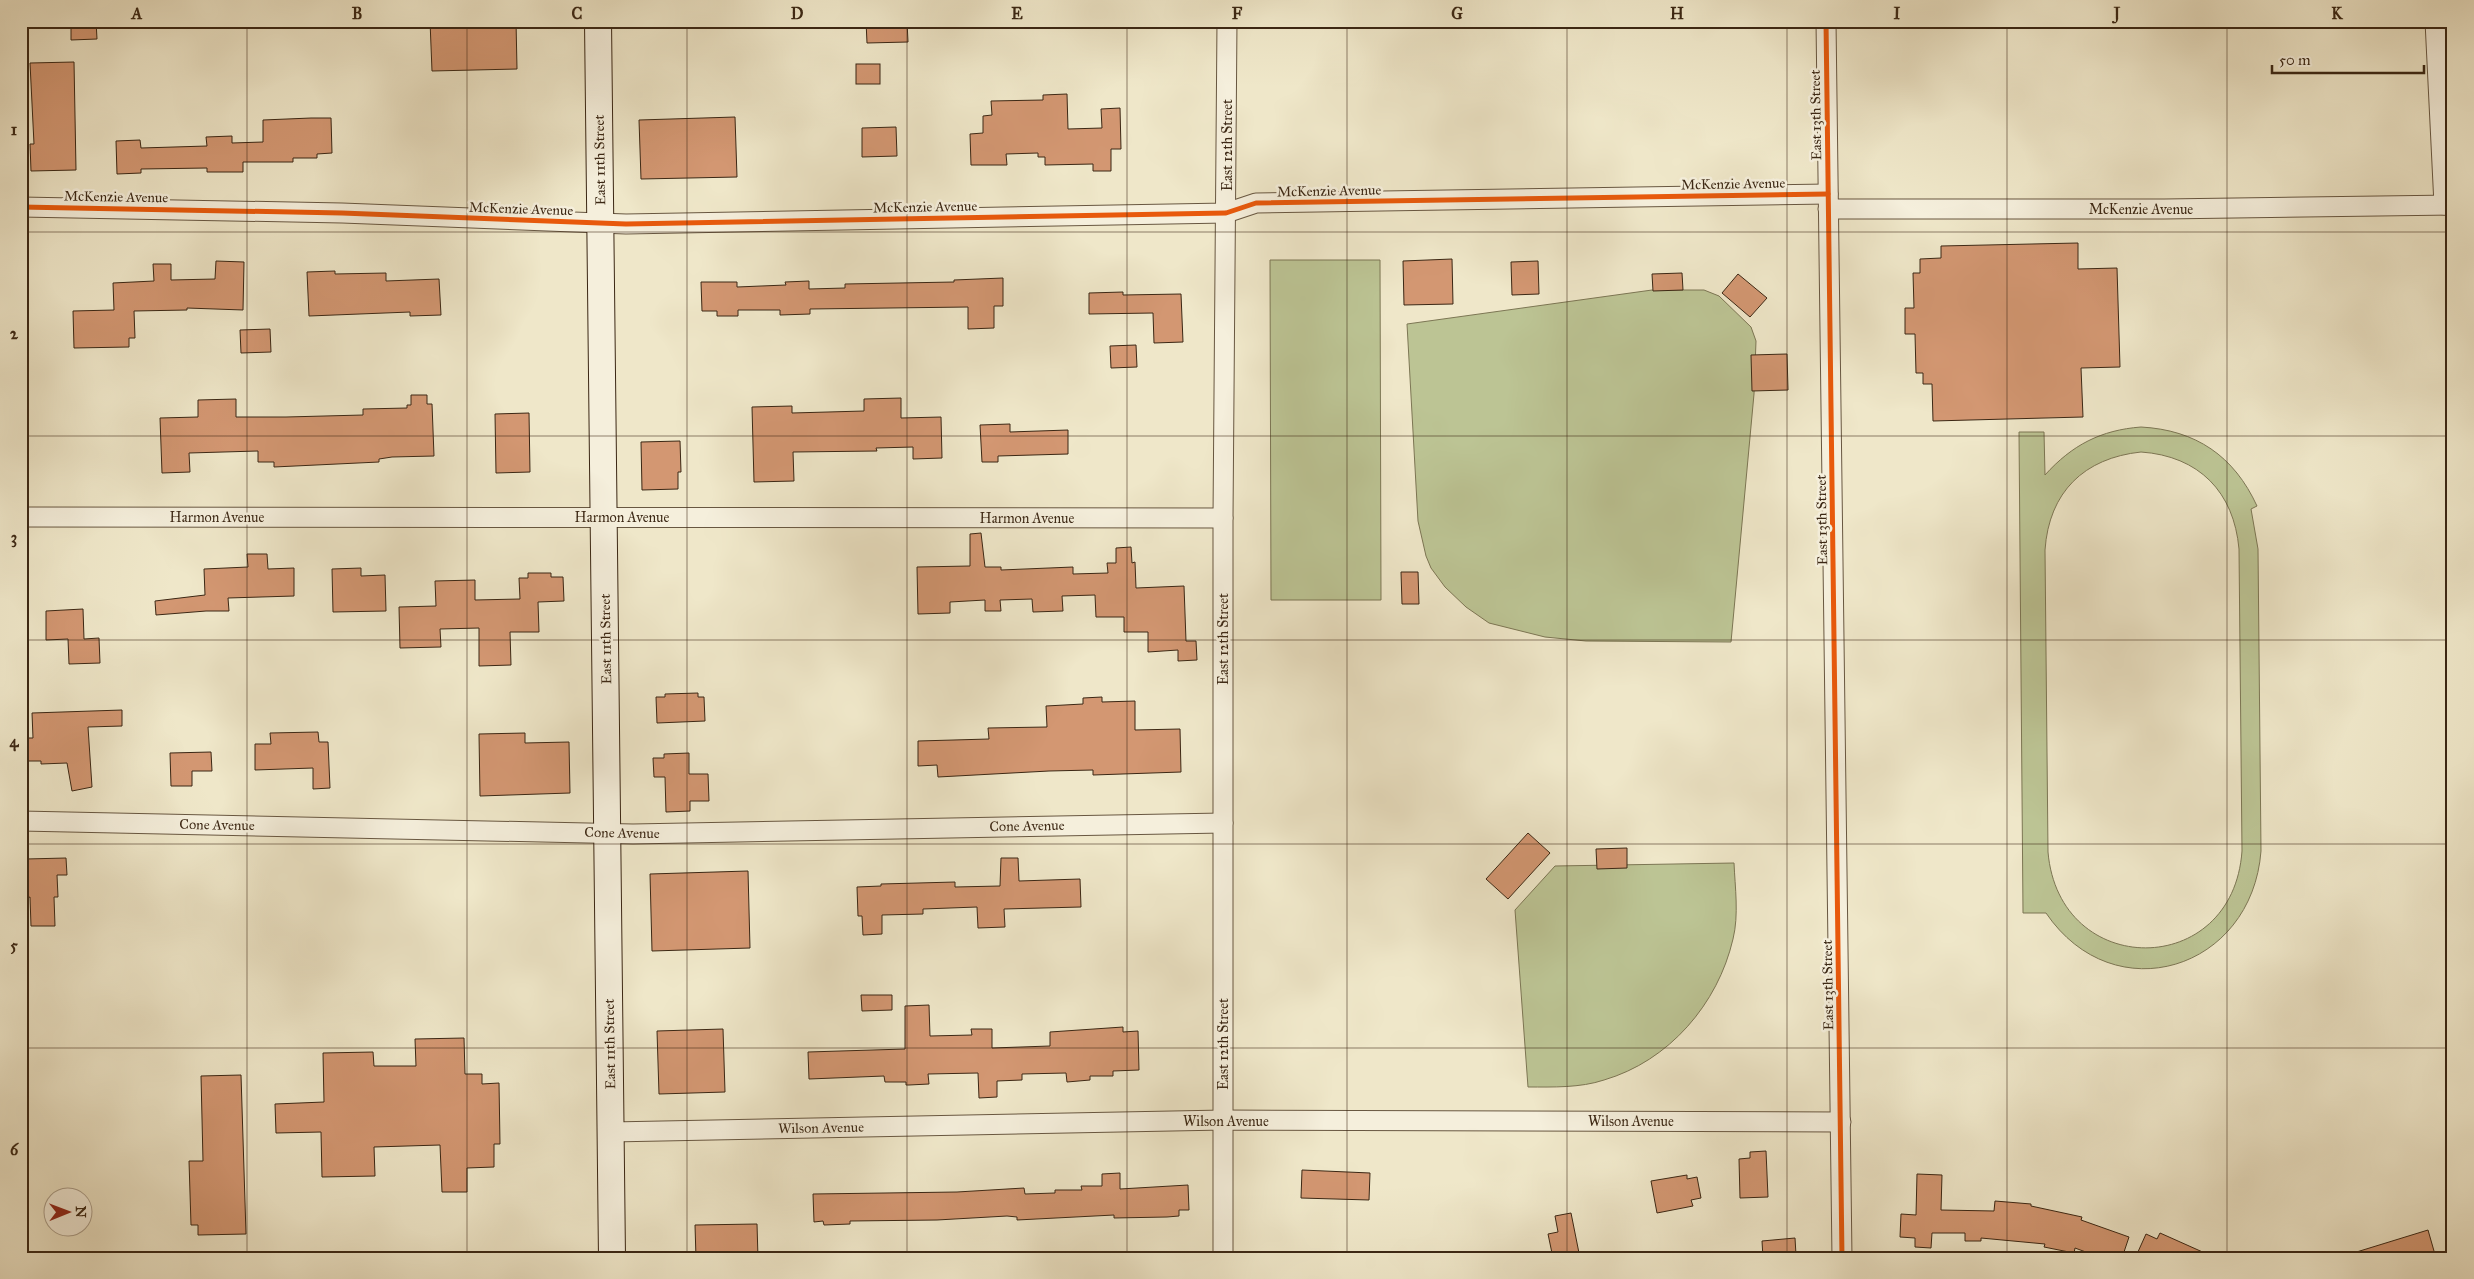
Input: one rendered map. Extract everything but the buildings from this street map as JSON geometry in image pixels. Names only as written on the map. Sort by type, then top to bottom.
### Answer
[{"type":"main road","name":"East 11th Street","points":[[598,21],[612,1258]]},
{"type":"street","name":"East 12th Street","points":[[1223,1258],[1223,518],[1227,21]]},
{"type":"street","name":"East 13th Street","points":[[1826,21],[1842,1258]]},
{"type":"street","points":[[2435,21],[2448,205]]},
{"type":"street","name":"McKenzie Avenue","points":[[21,207],[342,213],[601,223],[1226,213],[1256,203],[1828,202],[2164,209],[2448,205]]},
{"type":"street","name":"Harmon Avenue","points":[[21,517],[1223,518]]},
{"type":"street","name":"Cone Avenue","points":[[21,821],[608,833],[1223,823]]},
{"type":"street","name":"Wilson Avenue","points":[[611,1132],[1224,1120],[1841,1122]]},
{"type":"green space","points":[[1270,260],[1380,260],[1381,600],[1271,600]]},
{"type":"green space","points":[[1652,290],[1704,290],[1719,296],[1751,327],[1756,341],[1754,394],[1731,642],[1586,641],[1545,637],[1489,623],[1466,607],[1445,587],[1431,568],[1426,556],[1418,521],[1407,324]]},
{"type":"green space","points":[[2141,427],[2161,429],[2196,440],[2225,460],[2248,488],[2257,506],[2251,509],[2258,549],[2261,851],[2252,892],[2233,925],[2207,949],[2176,964],[2142,969],[2107,962],[2074,944],[2046,913],[2023,913],[2019,432],[2044,432],[2045,475],[2055,464],[2077,447],[2100,436]],"holes":[[[2141,452],[2162,455],[2196,469],[2210,481],[2221,494],[2230,510],[2236,529],[2239,549],[2242,851],[2232,893],[2209,924],[2180,942],[2146,948],[2112,942],[2082,924],[2059,894],[2048,852],[2045,550],[2048,529],[2062,495],[2087,470],[2121,456]]]},
{"type":"green space","points":[[1734,863],[1736,911],[1733,939],[1726,963],[1716,986],[1703,1007],[1687,1027],[1649,1059],[1628,1071],[1595,1083],[1528,1087],[1515,910],[1555,866]]},
{"type":"cycle path","points":[[1826,21],[1842,1258]]},
{"type":"cycle path","points":[[21,207],[342,213],[626,224],[1226,213],[1256,203],[1828,194]]}]
